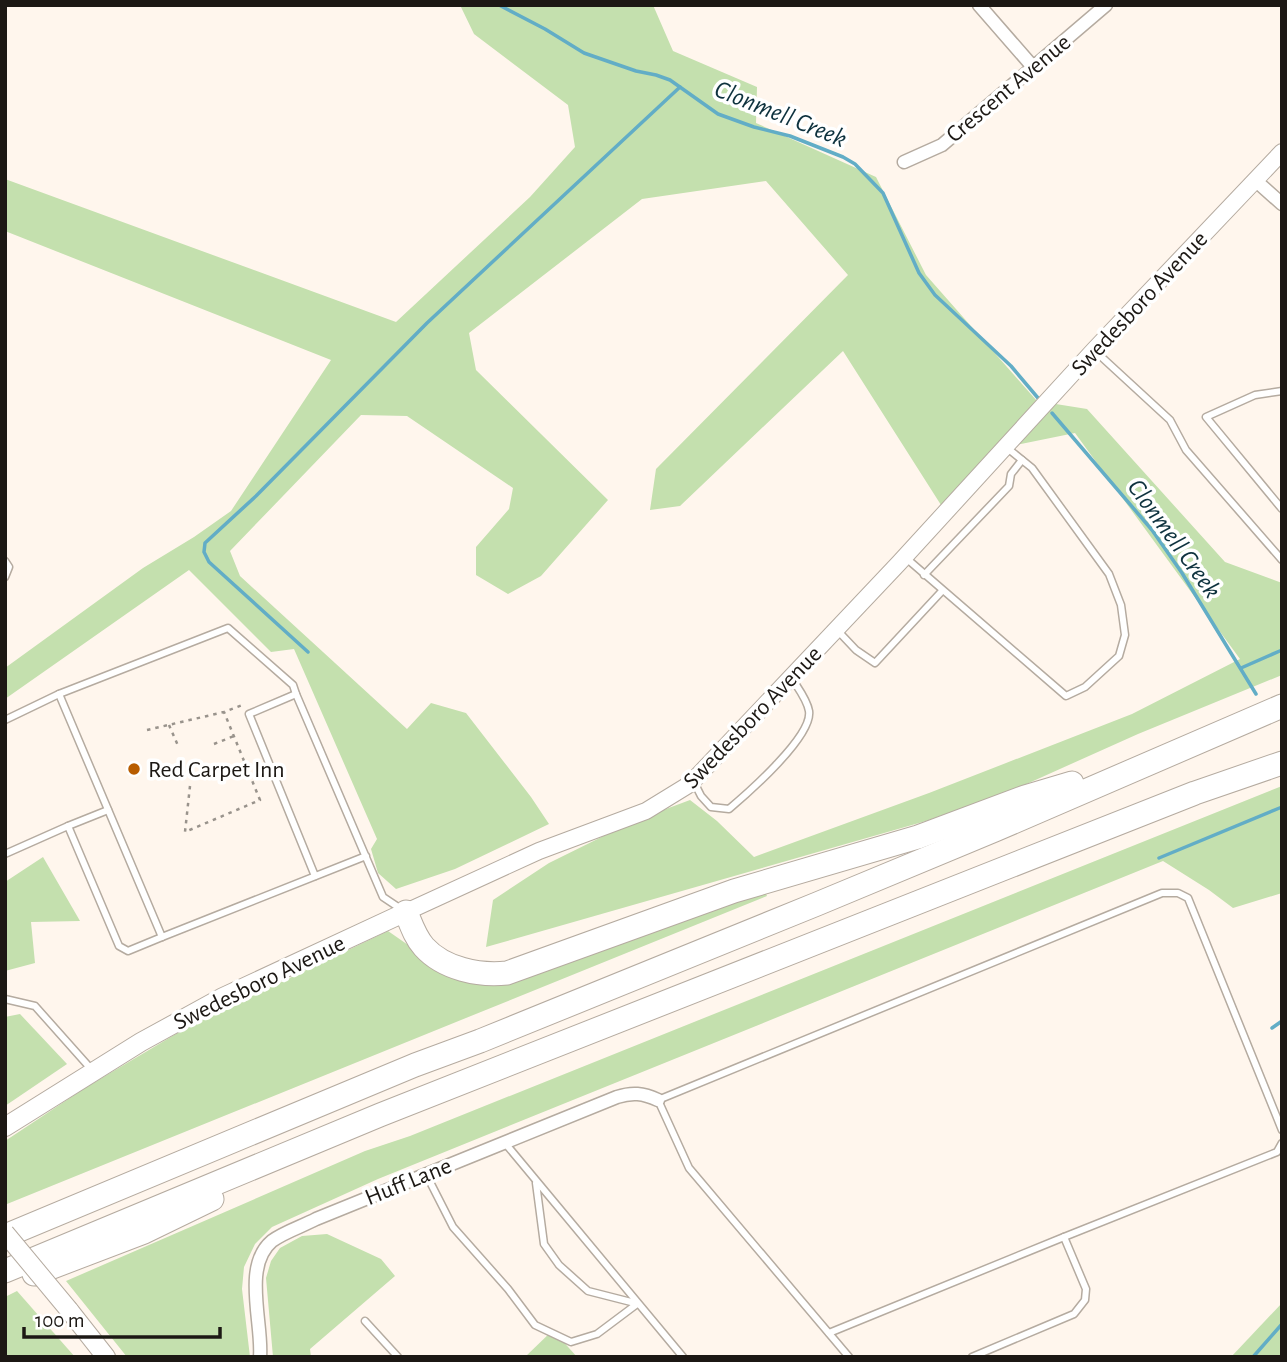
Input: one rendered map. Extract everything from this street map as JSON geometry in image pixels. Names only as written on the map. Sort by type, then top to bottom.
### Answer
[{"type":"highway","points":[[5,1235],[415,1065],[830,899],[1282,706]]},
{"type":"highway","points":[[405,912],[414,933],[425,948],[449,965],[477,973],[507,973],[734,891],[918,836],[1025,797],[1166,754]]},
{"type":"highway","points":[[5,1271],[120,1221],[437,1093],[1182,798],[1282,762]]},
{"type":"highway","points":[[5,1286],[144,1232],[437,1093]]},
{"type":"main road","name":"Swedesboro Avenue","points":[[5,1126],[223,997],[405,912]]},
{"type":"main road","points":[[5,1235],[106,1357]]},
{"type":"street","points":[[979,5],[1033,67]]},
{"type":"street","name":"Crescent Avenue","points":[[904,162],[942,145],[1106,5]]},
{"type":"street","name":"Swedesboro Avenue","points":[[405,912],[528,856],[646,811],[680,792],[693,781],[1282,152]]},
{"type":"street","points":[[1255,180],[1282,204]]},
{"type":"street","name":"Huff Lane","points":[[260,1357],[256,1299],[258,1263],[271,1241],[316,1219],[629,1093],[645,1094],[658,1100]]},
{"type":"lane","points":[[1094,350],[1170,420],[1186,450],[1282,560]]},
{"type":"lane","points":[[1282,391],[1255,395],[1206,417],[1282,509]]},
{"type":"lane","points":[[905,556],[942,591],[1066,696],[1085,687],[1119,656],[1125,635],[1121,605],[1109,574],[1032,468],[1005,446]]},
{"type":"lane","points":[[924,575],[1009,486],[1011,474],[1022,460]]},
{"type":"lane","points":[[5,561],[9,567],[5,577]]},
{"type":"lane","points":[[837,629],[856,650],[875,663],[942,591]]},
{"type":"lane","points":[[5,720],[60,694],[228,628],[293,685],[383,898],[405,912]]},
{"type":"lane","points":[[693,781],[711,807],[729,809],[760,784],[808,726],[809,710],[791,677]]},
{"type":"lane","points":[[60,694],[162,937]]},
{"type":"lane","points":[[296,694],[249,714],[315,876]]},
{"type":"lane","points":[[6,852],[108,810]]},
{"type":"lane","points":[[68,826],[119,946],[128,951],[366,856]]},
{"type":"lane","points":[[849,1357],[689,1168],[658,1100],[1163,893],[1178,893],[1188,898],[1282,1130]]},
{"type":"lane","points":[[5,999],[35,1006],[93,1072]]},
{"type":"lane","points":[[503,1142],[683,1357]]},
{"type":"lane","points":[[829,1333],[1277,1152],[1282,1143]]},
{"type":"lane","points":[[426,1174],[453,1227],[509,1289],[536,1325],[571,1342],[597,1334],[637,1304]]},
{"type":"lane","points":[[535,1181],[544,1244],[559,1265],[587,1291],[637,1304]]},
{"type":"lane","points":[[972,1357],[1074,1314],[1086,1300],[1086,1289],[1064,1237]]},
{"type":"lane","points":[[365,1321],[398,1357]]},
{"type":"path","points":[[147,730],[225,712],[250,702]]},
{"type":"path","points":[[190,786],[185,832],[261,800],[225,712]]},
{"type":"path","points":[[169,725],[179,748]]},
{"type":"path","points":[[214,744],[234,736]]},
{"type":"green space","points":[[460,5],[653,5],[673,51],[757,87],[756,123],[876,177],[926,275],[1037,401],[1087,409],[1225,562],[1282,583],[1282,675],[1138,734],[1013,790],[926,821],[486,947],[493,900],[549,863],[634,821],[690,800],[717,821],[754,857],[1132,714],[1240,659],[1075,433],[992,450],[941,505],[843,351],[680,506],[650,510],[656,469],[848,275],[766,181],[642,199],[469,333],[476,370],[608,500],[541,576],[508,594],[476,575],[476,547],[509,509],[513,488],[407,416],[361,415],[230,551],[240,576],[407,729],[431,703],[466,713],[549,824],[455,869],[396,889],[378,873],[371,849],[377,839],[294,649],[271,652],[189,570],[5,699],[5,668],[143,568],[231,511],[331,360],[5,231],[5,179],[396,322],[530,197],[575,147],[568,105],[474,34]]},
{"type":"green space","points":[[1282,786],[1282,893],[1233,908],[1163,861],[378,1179],[272,1227],[255,1244],[244,1267],[242,1289],[250,1357],[127,1357],[66,1281],[365,1151],[410,1136]]},
{"type":"green space","points":[[43,857],[80,921],[31,922],[35,963],[5,971],[5,882]]},
{"type":"green space","points":[[763,887],[767,896],[5,1203],[5,1141],[85,1088],[191,1025],[388,931],[434,963],[460,976]]},
{"type":"green space","points":[[20,1014],[67,1064],[5,1106],[5,1017]]},
{"type":"green space","points":[[327,1234],[381,1259],[395,1276],[310,1349],[311,1357],[273,1357],[266,1278],[271,1261],[280,1248],[302,1236]]},
{"type":"green space","points":[[17,1291],[75,1357],[5,1357],[5,1297]]},
{"type":"green space","points":[[1282,1303],[1282,1357],[1231,1357]]},
{"type":"green space","points":[[553,1330],[577,1357],[525,1357]]},
{"type":"waterway","name":"Clonmell Creek","points":[[499,5],[584,53],[670,80],[718,114],[790,136],[855,164],[883,193],[919,273],[935,295],[1011,366],[1038,398]]},
{"type":"waterway","points":[[308,652],[209,562],[204,552],[205,543],[256,496],[427,323],[680,87]]},
{"type":"waterway","name":"Clonmell Creek","points":[[1052,413],[1152,530],[1182,573],[1256,694]]},
{"type":"waterway","points":[[1241,668],[1282,650]]},
{"type":"waterway","points":[[1159,858],[1282,807]]},
{"type":"waterway","points":[[1272,1028],[1282,1021]]},
{"type":"waterway","points":[[1253,1357],[1282,1324]]},
{"type":"place","name":"Red Carpet Inn","points":[[134,769]]}]
